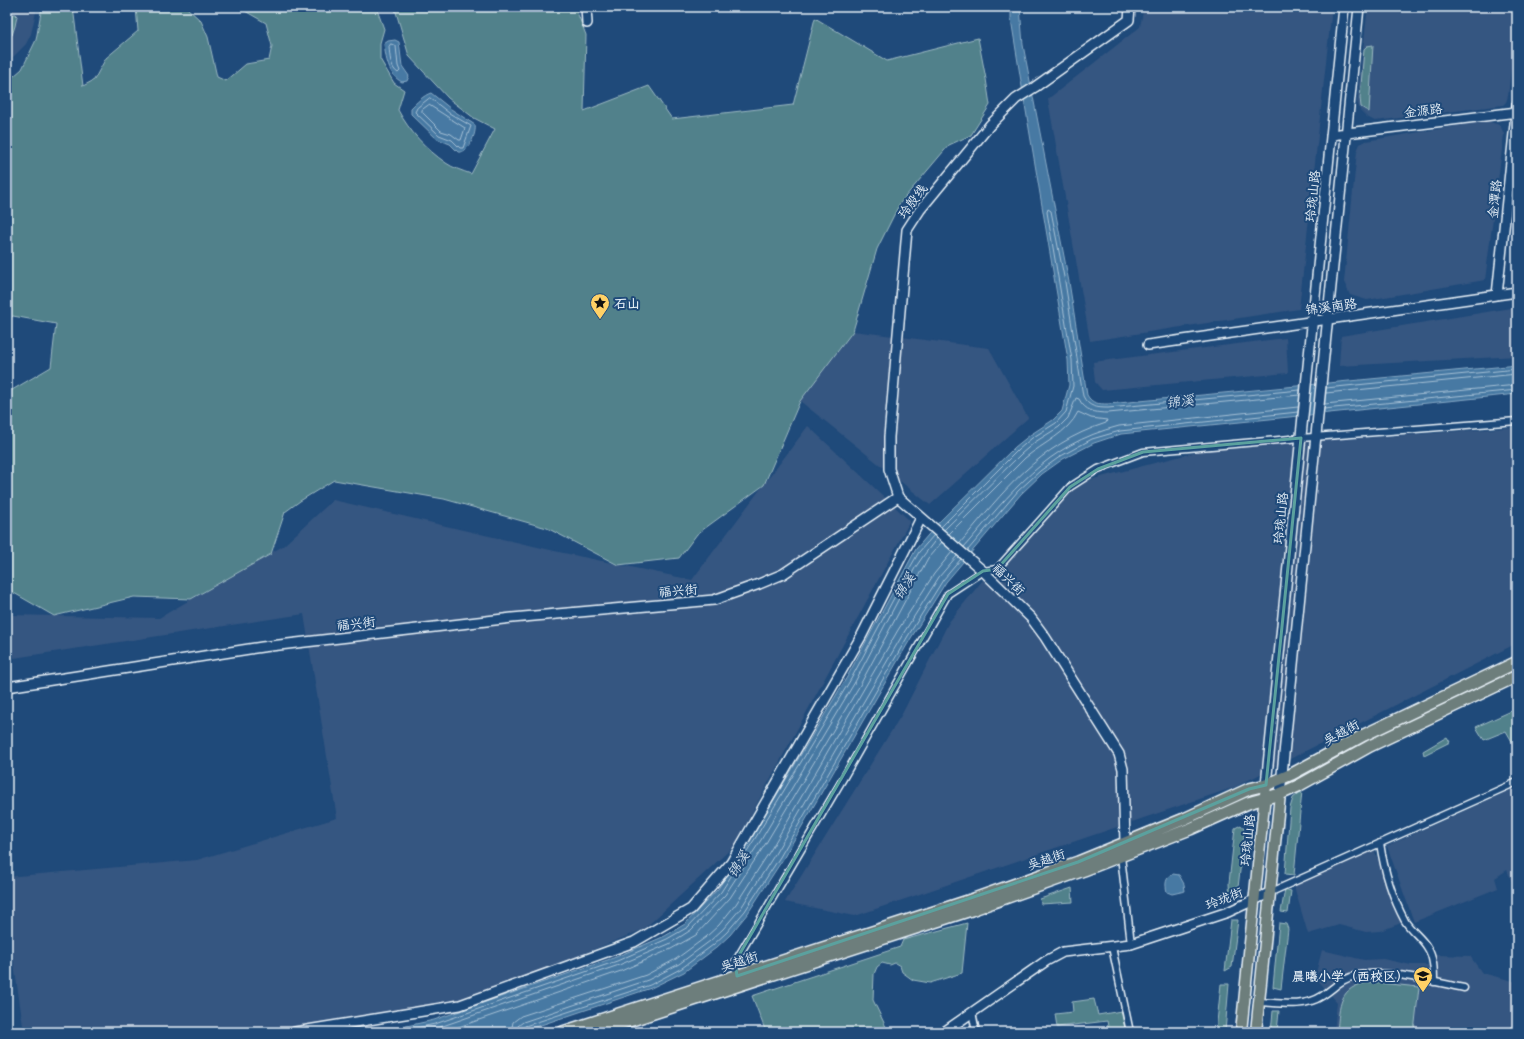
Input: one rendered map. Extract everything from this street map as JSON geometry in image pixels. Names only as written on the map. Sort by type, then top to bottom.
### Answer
[{"type":"highway","name":"吴越街","points":[[563,1032],[976,898],[1078,862],[1184,819],[1249,789],[1266,785],[1282,778],[1364,735],[1517,662]]},
{"type":"highway","name":"吴越街","points":[[596,1032],[971,910],[1121,856],[1190,829],[1248,803],[1280,794],[1330,769],[1370,746],[1517,676]]},
{"type":"main road","name":"玲珑山路","points":[[1241,1032],[1253,901],[1266,785]]},
{"type":"main road","name":"玲珑山路","points":[[1256,1032],[1280,794]]},
{"type":"street","points":[[586,7],[587,23]]},
{"type":"street","name":"玲殷线","points":[[898,497],[889,469],[889,437],[906,230],[920,210],[990,126],[1016,99],[1129,20],[1130,7]]},
{"type":"street","name":"玲珑山路","points":[[1266,785],[1344,7]]},
{"type":"street","name":"玲珑山路","points":[[1280,794],[1359,7]]},
{"type":"street","name":"金源路","points":[[1331,135],[1517,109]]},
{"type":"street","name":"金潭路","points":[[1497,295],[1517,109]]},
{"type":"street","name":"锦溪南路","points":[[1148,345],[1517,292]]},
{"type":"street","points":[[737,976],[735,962],[844,777],[948,594],[982,571],[997,569],[1070,487],[1098,469],[1143,452],[1517,420]]},
{"type":"street","name":"福兴街","points":[[7,687],[262,647],[512,618],[714,600],[783,574],[898,497],[982,571],[1031,618],[1045,638],[1119,754],[1123,769],[1125,843]]},
{"type":"street","points":[[295,1032],[460,1006],[634,942],[691,909],[732,863],[862,635],[921,518]]},
{"type":"street","name":"玲珑街","points":[[944,1032],[1063,952],[1131,944],[1228,912],[1517,782]]},
{"type":"street","points":[[1380,843],[1383,865],[1400,910],[1407,923],[1427,946],[1430,952],[1433,962],[1434,982]]},
{"type":"street","points":[[1121,856],[1131,944]]},
{"type":"street","points":[[1112,947],[1130,1032]]},
{"type":"street","points":[[1259,1002],[1292,1004],[1308,1002],[1321,997],[1340,981],[1358,975],[1386,973],[1464,988]]},
{"type":"street","points":[[972,1012],[976,1032]]},
{"type":"highlighted area","points":[[1301,438],[1266,785],[1249,789],[1078,862],[737,976],[735,962],[948,594],[983,571],[997,569],[1070,487],[1098,469],[1143,452]]},
{"type":"shaded area","points":[[7,7],[37,7],[31,34],[26,44],[14,56],[7,60]]},
{"type":"shaded area","points":[[1144,7],[1332,7],[1299,309],[1090,341],[1048,99],[1140,27]]},
{"type":"shaded area","points":[[1368,7],[1513,7],[1517,12],[1517,15],[1508,96],[1506,102],[1503,105],[1375,121],[1367,117],[1360,110],[1357,102]]},
{"type":"shaded area","points":[[1486,121],[1500,125],[1504,134],[1485,280],[1367,300],[1350,295],[1344,282],[1357,151],[1360,144],[1366,141]]},
{"type":"shaded area","points":[[1517,307],[1517,356],[1339,366],[1341,336]]},
{"type":"shaded area","points":[[853,331],[989,348],[1028,418],[930,505],[800,401]]},
{"type":"shaded area","points":[[1286,338],[1288,373],[1102,390],[1095,382],[1093,362]]},
{"type":"shaded area","points":[[808,426],[910,521],[734,846],[644,929],[449,1009],[288,1032],[24,1032],[7,917],[7,877],[197,860],[337,818],[304,614],[7,659],[7,615],[159,618],[283,546],[333,500],[559,552],[692,580]]},
{"type":"shaded area","points":[[1517,427],[1517,643],[1235,787],[855,916],[785,902],[902,714],[949,622],[1008,549],[1082,482],[1208,449]]},
{"type":"shaded area","points":[[1517,787],[1517,893],[1507,870],[1495,878],[1498,888],[1414,922],[1387,846]]},
{"type":"shaded area","points":[[1374,849],[1401,923],[1380,931],[1366,932],[1339,925],[1308,934],[1294,886]]},
{"type":"shaded area","name":"晨曦小学（西校区）","points":[[1322,950],[1364,960],[1383,959],[1411,965],[1436,965],[1435,955],[1470,956],[1482,973],[1517,982],[1517,1032],[1334,1032],[1337,1002],[1315,977]]},
{"type":"green space","points":[[42,7],[73,7],[83,86],[94,80],[106,58],[138,31],[136,7],[186,7],[201,21],[208,37],[217,77],[226,81],[246,64],[269,60],[272,46],[266,23],[245,11],[244,7],[376,7],[384,29],[380,43],[380,59],[394,83],[404,90],[398,110],[402,118],[419,139],[439,158],[449,165],[471,174],[495,129],[474,118],[448,98],[409,56],[396,12],[393,7],[575,7],[586,35],[584,111],[649,86],[672,119],[793,105],[815,18],[887,61],[978,38],[990,105],[971,135],[949,145],[900,203],[877,249],[853,331],[800,401],[764,485],[697,534],[679,558],[618,565],[547,528],[444,499],[334,480],[285,512],[271,554],[191,599],[134,597],[54,616],[7,589],[7,393],[51,367],[56,324],[13,316],[7,319],[7,82],[22,69],[36,40]]},
{"type":"green space","points":[[10,14],[15,14],[17,16],[12,35],[9,35],[8,21]]},
{"type":"green space","points":[[1373,45],[1369,112],[1361,107],[1360,98],[1364,49],[1367,46]]},
{"type":"green space","points":[[1516,709],[1517,750],[1506,731],[1484,740],[1476,727]]},
{"type":"green space","points":[[1447,737],[1450,742],[1424,755],[1423,751]]},
{"type":"green space","points":[[1302,791],[1294,875],[1285,874],[1290,808],[1293,798]]},
{"type":"green space","points":[[1241,825],[1244,829],[1244,837],[1237,896],[1230,901],[1229,883],[1235,828]]},
{"type":"green space","points":[[1072,888],[1073,902],[1041,904],[1040,899]]},
{"type":"green space","points":[[1285,889],[1291,891],[1288,913],[1281,912]]},
{"type":"green space","points":[[1231,920],[1238,920],[1232,967],[1225,971]]},
{"type":"green space","points":[[967,923],[962,973],[930,983],[913,980],[902,972],[900,966],[895,963],[890,965],[882,963],[877,967],[874,974],[873,1000],[887,1029],[891,1032],[766,1032],[752,996],[900,947],[903,940]]},
{"type":"green space","points":[[1279,923],[1286,924],[1288,929],[1281,989],[1273,987]]},
{"type":"green space","points":[[1370,982],[1419,987],[1414,1032],[1337,1032],[1340,1006],[1346,993],[1360,984]]},
{"type":"green space","points":[[1221,984],[1229,984],[1225,1032],[1216,1032]]},
{"type":"green space","points":[[1094,999],[1098,1015],[1121,1011],[1126,1032],[1109,1032],[1107,1021],[1057,1027],[1055,1014],[1073,1012],[1072,1002]]},
{"type":"green space","points":[[1273,1011],[1279,1011],[1277,1032],[1271,1032]]},
{"type":"water","name":"锦溪","points":[[1011,7],[1020,7],[1023,45],[1069,282],[1087,395],[1093,402],[1108,404],[1517,365],[1517,394],[1121,434],[1094,443],[1063,459],[1042,474],[1021,494],[946,582],[911,638],[783,859],[748,913],[730,935],[716,948],[684,972],[651,988],[520,1032],[379,1032],[434,1020],[616,957],[665,936],[685,924],[718,889],[753,835],[847,677],[916,549],[940,521],[1015,447],[1053,420],[1062,411],[1069,385],[1068,360],[1020,75],[1011,19]]},
{"type":"water","points":[[395,40],[399,42],[402,66],[409,76],[407,81],[402,82],[397,79],[388,66],[384,44],[388,41]]},
{"type":"water","points":[[431,93],[475,125],[475,133],[473,138],[462,152],[458,152],[450,144],[437,139],[411,114],[411,108],[423,97]]},
{"type":"water","points":[[1173,874],[1179,875],[1184,884],[1185,891],[1172,894],[1167,892],[1166,882],[1168,877]]},
{"type":"place","name":"石山","points":[[600,320]]},
{"type":"place","name":"晨曦小学（西校区）","points":[[1423,993]]}]
